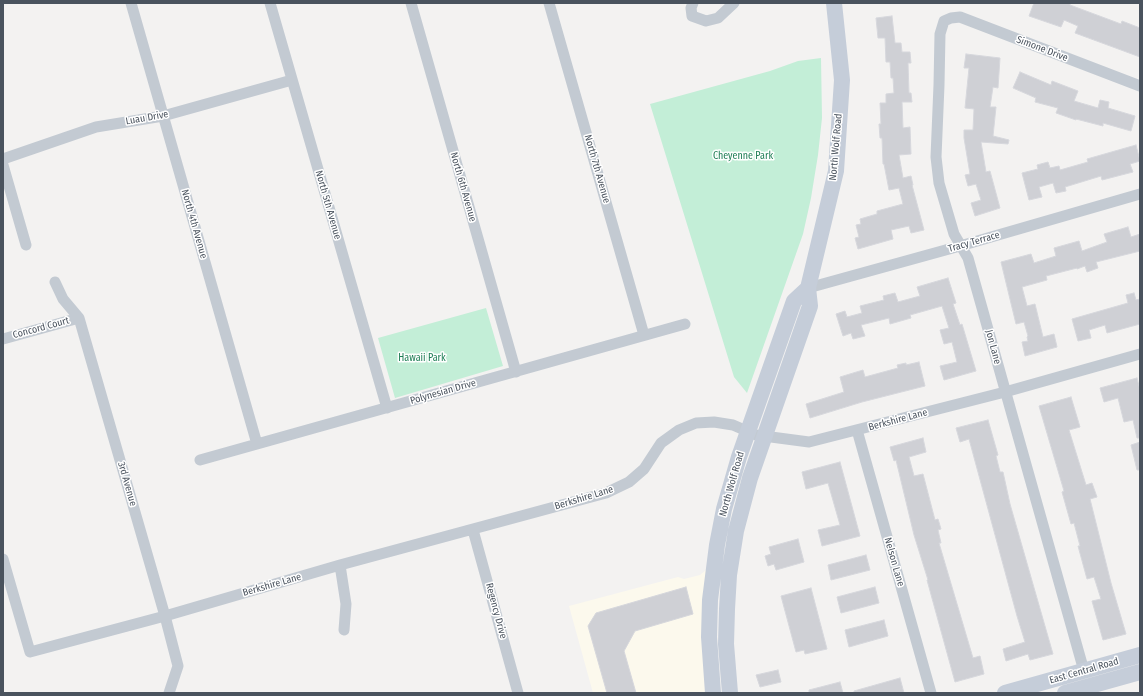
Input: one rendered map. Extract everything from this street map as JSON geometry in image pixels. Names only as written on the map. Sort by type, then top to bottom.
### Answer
[{"type":"main road","name":"North Wolf Road","points":[[730,693],[726,644],[727,609],[729,575],[740,513],[764,436],[810,306],[808,288],[836,171],[842,80],[834,3]]},
{"type":"main road","name":"North Wolf Road","points":[[713,693],[709,637],[710,600],[714,564],[724,509],[748,432],[794,302],[808,288]]},
{"type":"main road","name":"East Central Road","points":[[1005,693],[1140,655]]},
{"type":"main road","name":"East Central Road","points":[[1065,693],[1102,688],[1140,672]]},
{"type":"street","name":"North 4th Avenue","points":[[131,3],[257,444]]},
{"type":"street","name":"North 5th Avenue","points":[[270,3],[387,408]]},
{"type":"street","name":"North 6th Avenue","points":[[411,3],[516,372]]},
{"type":"street","name":"North 7th Avenue","points":[[549,3],[644,336]]},
{"type":"street","points":[[693,3],[691,8],[692,16],[706,21],[718,18],[734,3]]},
{"type":"street","name":"Simone Drive","points":[[944,21],[951,18],[960,18],[1140,86]]},
{"type":"street","name":"Jon Lane","points":[[944,21],[940,34],[936,158],[939,183],[954,234],[968,258],[1084,671]]},
{"type":"street","name":"Luau Drive","points":[[3,159],[96,127],[163,116],[292,80]]},
{"type":"street","points":[[3,165],[26,245]]},
{"type":"street","name":"Tracy Terrace","points":[[808,288],[1140,194]]},
{"type":"street","name":"3rd Avenue","points":[[55,282],[63,300],[79,318],[166,616],[178,666],[169,693]]},
{"type":"street","name":"Concord Court","points":[[3,339],[79,318]]},
{"type":"street","name":"Polynesian Drive","points":[[200,460],[685,324]]},
{"type":"street","name":"Berkshire Lane","points":[[3,559],[30,652],[166,616],[340,565],[606,493],[630,482],[644,469],[661,443],[679,430],[696,423],[714,422],[733,425],[756,435],[809,442],[1005,392],[1140,354]]},
{"type":"street","name":"Nelson Lane","points":[[857,430],[931,693]]},
{"type":"street","name":"Regency Drive","points":[[473,530],[518,693]]},
{"type":"street","points":[[340,565],[346,604],[344,630]]},
{"type":"shaded area","points":[[706,570],[706,693],[593,693],[569,606],[678,577],[684,579],[700,575]]},
{"type":"green space","name":"Cheyenne Park","points":[[821,58],[822,118],[811,198],[803,234],[747,393],[734,377],[650,104],[770,71],[798,61]]},
{"type":"green space","name":"Hawaii Park","points":[[486,308],[503,366],[395,398],[378,338]]},
{"type":"building","points":[[1034,3],[1070,3],[1070,5],[1121,24],[1122,21],[1140,28],[1140,57],[1075,33],[1078,26],[1064,20],[1061,27],[1029,16]]},
{"type":"building","points":[[892,16],[895,43],[901,43],[902,52],[910,52],[911,63],[908,63],[909,93],[911,93],[912,102],[902,102],[903,128],[910,127],[911,154],[899,155],[903,178],[911,176],[924,230],[911,233],[909,226],[891,230],[893,239],[858,249],[855,238],[859,237],[856,225],[861,224],[860,219],[877,214],[877,211],[903,204],[899,188],[889,190],[883,164],[882,138],[880,138],[879,124],[881,124],[880,103],[886,103],[886,94],[894,93],[890,62],[886,62],[885,38],[878,38],[876,18]]},
{"type":"building","points":[[966,54],[1000,58],[998,88],[993,87],[990,107],[996,107],[993,136],[1009,140],[1008,144],[981,142],[986,172],[990,171],[1000,208],[975,216],[971,203],[981,200],[976,184],[968,186],[965,175],[970,174],[964,130],[973,130],[974,109],[965,108],[969,68],[964,68]]},
{"type":"building","points":[[1020,72],[1051,85],[1052,81],[1078,91],[1074,101],[1098,108],[1100,100],[1109,102],[1108,108],[1135,116],[1131,131],[1103,123],[1103,126],[1076,120],[1056,113],[1058,108],[1035,102],[1036,98],[1013,88]]},
{"type":"building","points":[[1136,145],[1140,161],[1130,164],[1133,172],[1102,180],[1101,176],[1065,187],[1066,191],[1056,193],[1053,183],[1039,187],[1042,197],[1029,200],[1022,173],[1038,169],[1037,165],[1048,162],[1050,168],[1059,166],[1060,170],[1088,162],[1087,159]]},
{"type":"building","points":[[1128,227],[1131,237],[1140,234],[1140,251],[1096,262],[1098,268],[1087,272],[1085,266],[1046,276],[1047,280],[1022,287],[1027,306],[1035,304],[1043,337],[1054,334],[1057,347],[1025,356],[1022,342],[1028,341],[1028,336],[1024,322],[1016,324],[1001,262],[1031,254],[1034,263],[1056,256],[1054,248],[1079,241],[1082,251],[1107,242],[1104,234]]},
{"type":"building","points":[[948,278],[956,303],[953,304],[960,325],[962,324],[976,371],[944,380],[940,366],[957,362],[952,342],[944,344],[940,330],[949,328],[942,306],[910,315],[911,318],[890,324],[889,318],[861,325],[865,336],[853,339],[851,333],[843,336],[836,314],[845,311],[847,317],[862,313],[860,306],[884,300],[883,296],[895,293],[898,302],[920,296],[917,287]]},
{"type":"building","points":[[1134,293],[1136,300],[1140,299],[1140,324],[1107,333],[1105,325],[1089,330],[1091,338],[1078,341],[1072,319],[1128,303],[1126,295]]},
{"type":"building","points":[[919,362],[925,386],[862,402],[810,418],[806,404],[844,392],[840,377],[863,370],[865,377],[898,368],[897,365],[906,363],[906,365]]},
{"type":"building","points":[[1137,378],[1140,390],[1140,438],[1137,438],[1133,420],[1124,422],[1118,398],[1104,402],[1100,388]]},
{"type":"building","points":[[1071,397],[1080,427],[1069,430],[1086,485],[1092,483],[1097,497],[1090,499],[1111,583],[1126,634],[1103,640],[1092,601],[1101,599],[1094,577],[1087,579],[1078,546],[1080,546],[1074,523],[1071,524],[1062,492],[1064,491],[1039,406]]},
{"type":"building","points":[[988,420],[998,455],[996,456],[1000,472],[1003,472],[1010,504],[1053,654],[1030,660],[1028,654],[1006,661],[1003,649],[1025,642],[969,439],[960,442],[956,428]]},
{"type":"building","points":[[923,438],[926,452],[909,457],[914,476],[923,474],[935,520],[938,519],[941,529],[938,530],[941,543],[939,543],[973,658],[980,656],[984,674],[955,682],[928,580],[914,535],[896,460],[894,461],[890,447]]},
{"type":"building","points":[[1140,442],[1140,470],[1137,470],[1131,445]]},
{"type":"building","points":[[840,462],[860,536],[822,546],[818,530],[840,525],[828,483],[806,489],[802,472]]},
{"type":"building","points":[[798,539],[804,562],[776,570],[774,564],[768,566],[765,556],[771,554],[769,547]]},
{"type":"building","points":[[866,555],[870,570],[831,580],[828,565]]},
{"type":"building","points":[[686,587],[693,614],[635,631],[624,651],[636,693],[607,693],[588,626],[596,613]]},
{"type":"building","points":[[875,587],[879,603],[841,613],[837,597]]},
{"type":"building","points":[[811,588],[827,649],[805,654],[804,650],[796,652],[781,596]]},
{"type":"building","points":[[884,620],[888,636],[849,647],[845,630]]},
{"type":"building","points":[[778,670],[781,682],[760,687],[756,675]]},
{"type":"building","points":[[900,678],[904,693],[854,693],[854,691]]},
{"type":"building","points":[[840,682],[843,693],[809,693],[809,690]]}]
